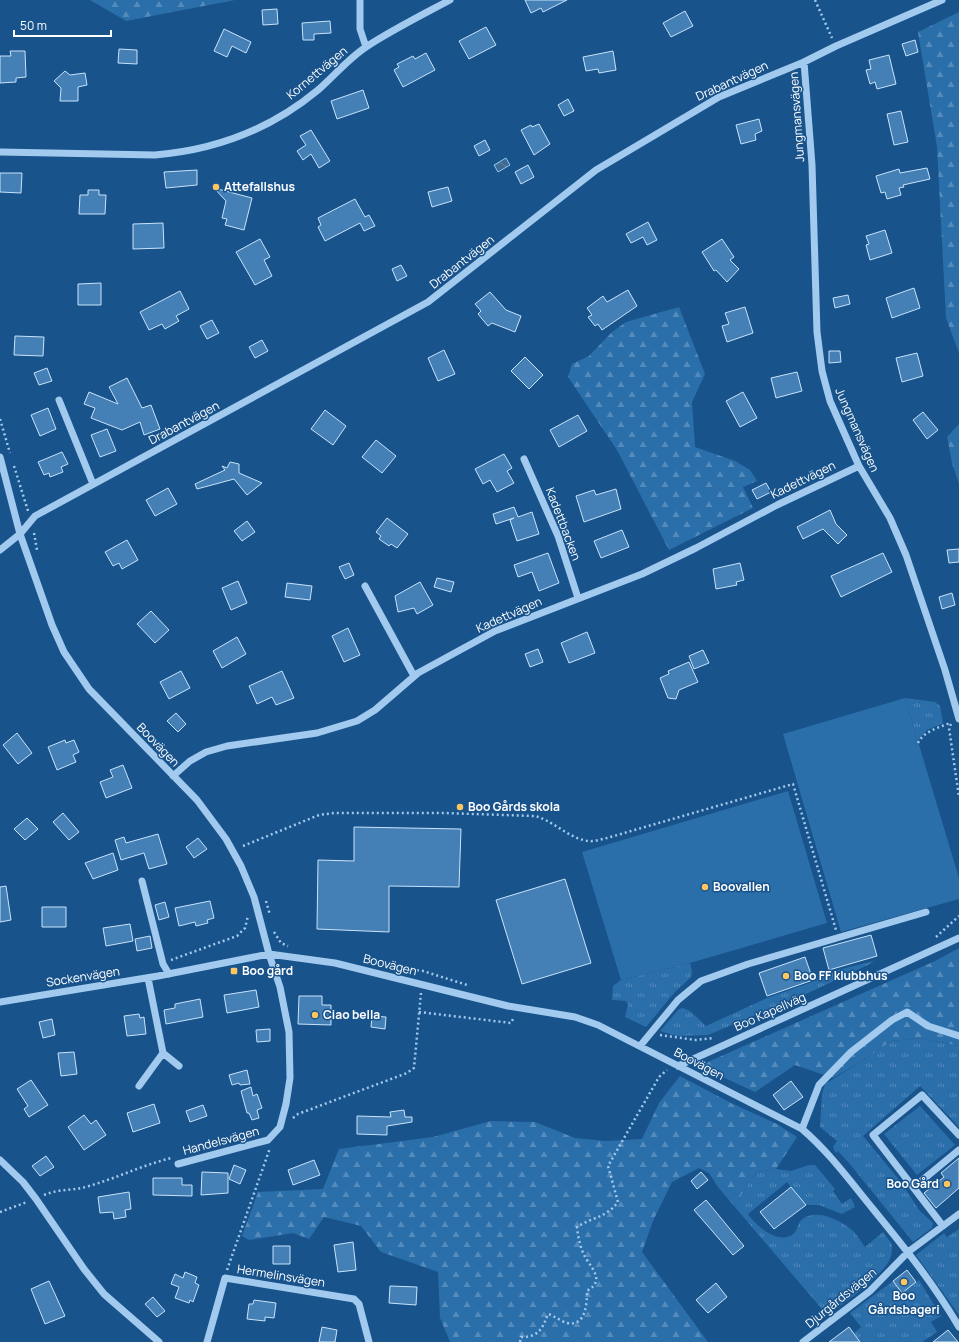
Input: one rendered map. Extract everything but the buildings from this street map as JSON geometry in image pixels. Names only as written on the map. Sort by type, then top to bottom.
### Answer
[{"type":"street","points":[[360,0],[360,29],[366,47]]},
{"type":"street","name":"Kornettvägen","points":[[0,152],[155,155],[180,153],[212,146],[255,131],[287,112],[318,90],[366,47],[450,0]]},
{"type":"street","name":"Drabantvägen","points":[[0,550],[20,534],[35,516],[364,339],[428,302],[596,170],[719,97],[804,62],[836,46],[942,0]]},
{"type":"street","name":"Jungmansvägen","points":[[804,62],[812,165],[819,355],[830,401],[859,466],[890,518],[906,555],[958,710],[959,719]]},
{"type":"street","points":[[59,400],[93,484]]},
{"type":"street","name":"Boovägen","points":[[0,457],[20,534],[52,626],[64,652],[74,670],[88,689],[197,800],[226,840],[241,866],[256,902],[269,954],[335,963],[508,1006],[575,1017],[598,1025],[802,1129],[822,1147],[908,1252],[943,1300],[959,1327]]},
{"type":"street","name":"Kadettbacken","points":[[524,459],[558,536],[578,598]]},
{"type":"street","name":"Kadettvägen","points":[[173,776],[190,761],[206,752],[227,746],[317,733],[357,721],[375,710],[414,676],[495,631],[618,584],[683,554],[777,505],[859,466]]},
{"type":"street","points":[[365,586],[414,676]]},
{"type":"street","points":[[142,881],[163,964],[169,974]]},
{"type":"street","points":[[640,1046],[649,1033],[678,1000],[701,981],[748,964],[926,912]]},
{"type":"street","name":"Boo Kapellväg","points":[[678,1066],[959,938]]},
{"type":"street","points":[[269,954],[280,987],[289,1032],[290,1078],[286,1104],[280,1127]]},
{"type":"street","name":"Sockenvägen","points":[[0,1002],[148,978],[269,954]]},
{"type":"street","points":[[148,978],[163,1053],[179,1066]]},
{"type":"street","points":[[802,1129],[819,1085],[851,1052],[892,1020],[908,1012],[928,1026],[959,1036]]},
{"type":"street","points":[[138,1086],[163,1053]]},
{"type":"street","points":[[943,1226],[873,1135],[922,1095],[959,1135]]},
{"type":"street","name":"Handelsvägen","points":[[178,1164],[268,1140],[280,1127]]},
{"type":"street","points":[[914,1187],[959,1150]]},
{"type":"street","points":[[0,1160],[23,1182],[84,1269],[104,1294],[159,1342]]},
{"type":"street","name":"Djurgårdsvägen","points":[[803,1342],[870,1291],[908,1252],[959,1214]]},
{"type":"street","name":"Hermelinsvägen","points":[[207,1342],[225,1278],[357,1300],[369,1342]]},
{"type":"path","points":[[815,0],[836,46]]},
{"type":"path","points":[[0,419],[10,454]]},
{"type":"path","points":[[12,461],[31,520],[38,554]]},
{"type":"path","points":[[918,743],[921,736],[951,723],[949,728],[959,797]]},
{"type":"path","points":[[242,846],[319,815],[334,813],[444,813],[535,816],[544,818],[561,830],[589,841],[607,838],[793,784],[838,938]]},
{"type":"path","points":[[933,939],[944,931],[959,916]]},
{"type":"path","points":[[163,964],[238,936],[245,928]]},
{"type":"path","points":[[273,930],[281,943],[291,948]]},
{"type":"path","points":[[280,1127],[298,1114],[407,1073],[414,1068],[422,984]]},
{"type":"path","points":[[419,1012],[511,1023],[516,1015],[520,1016]]},
{"type":"path","points":[[649,1033],[696,1040],[718,1037]]},
{"type":"path","points":[[520,1342],[521,1337],[536,1335],[543,1328],[548,1314],[559,1317],[569,1324],[580,1320],[584,1314],[587,1291],[594,1286],[596,1280],[595,1273],[584,1255],[577,1227],[588,1220],[600,1218],[618,1202],[608,1166],[659,1077],[664,1072],[678,1066]]},
{"type":"path","points":[[225,1278],[245,1215],[271,1147]]},
{"type":"path","points":[[0,1212],[57,1190],[88,1187],[150,1163],[173,1157]]},
{"type":"green space","points":[[90,0],[235,0],[126,21]]},
{"type":"green space","points":[[959,12],[959,353],[946,318],[937,147],[918,32]]},
{"type":"green space","points":[[679,307],[705,374],[692,402],[695,447],[735,461],[750,470],[757,481],[743,487],[753,508],[669,550],[617,450],[568,377],[572,364],[589,356],[612,332],[626,322]]},
{"type":"green space","points":[[959,424],[959,484],[952,463],[947,437]]},
{"type":"green space","points":[[905,698],[935,702],[940,706],[943,723],[927,730],[918,741]]},
{"type":"green space","points":[[905,698],[959,878],[959,899],[841,932],[783,734]]},
{"type":"green space","name":"Boovallen","points":[[788,791],[827,923],[690,963],[621,980],[582,852]]},
{"type":"green space","points":[[959,948],[959,1046],[920,1038],[891,1041],[862,1061],[833,1078],[795,1065],[755,1092],[699,1066],[935,961]]},
{"type":"green space","points":[[874,961],[806,994],[708,1035],[676,1036],[660,1031],[679,1009],[683,1008],[690,1011],[706,1026],[767,998],[815,981],[829,972]]},
{"type":"green space","points":[[690,963],[692,971],[691,977],[674,993],[646,1027],[625,1017],[628,1005],[626,1001],[612,1000],[613,986],[621,980]]},
{"type":"green space","points":[[920,1038],[959,1046],[959,1127],[920,1086],[863,1136],[901,1182],[919,1210],[933,1223],[932,1228],[913,1242],[849,1163],[838,1151],[836,1153],[833,1147],[837,1141],[820,1127],[822,1094],[825,1084],[891,1041]]},
{"type":"green space","points":[[680,1076],[731,1103],[777,1124],[797,1137],[776,1169],[756,1172],[734,1206],[718,1187],[709,1173],[699,1168],[672,1182],[653,1221],[642,1252],[708,1342],[450,1342],[440,1318],[438,1272],[381,1252],[361,1226],[324,1217],[309,1239],[293,1233],[249,1240],[242,1236],[258,1192],[323,1189],[339,1149],[433,1137],[491,1121],[535,1122],[575,1138],[605,1141],[642,1139],[659,1103]]},
{"type":"green space","points":[[920,1106],[955,1145],[917,1175],[884,1134]]},
{"type":"green space","points":[[809,1165],[815,1165],[835,1189],[833,1191],[842,1204],[851,1198],[855,1207],[842,1214],[819,1205],[806,1205],[787,1182],[748,1214],[756,1224],[767,1232],[780,1237],[786,1237],[792,1235],[796,1231],[801,1220],[804,1218],[822,1215],[835,1219],[847,1226],[856,1234],[865,1247],[883,1232],[892,1244],[892,1252],[888,1263],[873,1280],[827,1315],[734,1206],[756,1172],[776,1169],[791,1171]]},
{"type":"green space","points":[[959,1229],[959,1315],[916,1255],[944,1233],[947,1237]]},
{"type":"green space","points":[[919,1280],[941,1316],[931,1322],[937,1332],[922,1342],[860,1342],[854,1333],[861,1327],[850,1313],[893,1281],[902,1293]]},
{"type":"water","points":[[506,158],[510,165],[498,172],[494,165]]},
{"type":"place","name":"Attefallshus","points":[[216,187]]},
{"type":"place","name":"Boo Gårds skola","points":[[460,807]]},
{"type":"place","name":"Boovallen","points":[[705,887]]},
{"type":"place","name":"Boo gård","points":[[234,971]]},
{"type":"place","name":"Boo FF klubbhus","points":[[786,976]]},
{"type":"place","name":"Ciao bella","points":[[315,1015]]},
{"type":"place","name":"Boo Gård","points":[[947,1184]]},
{"type":"place","name":"Boo Gårdsbageri","points":[[904,1282]]}]
